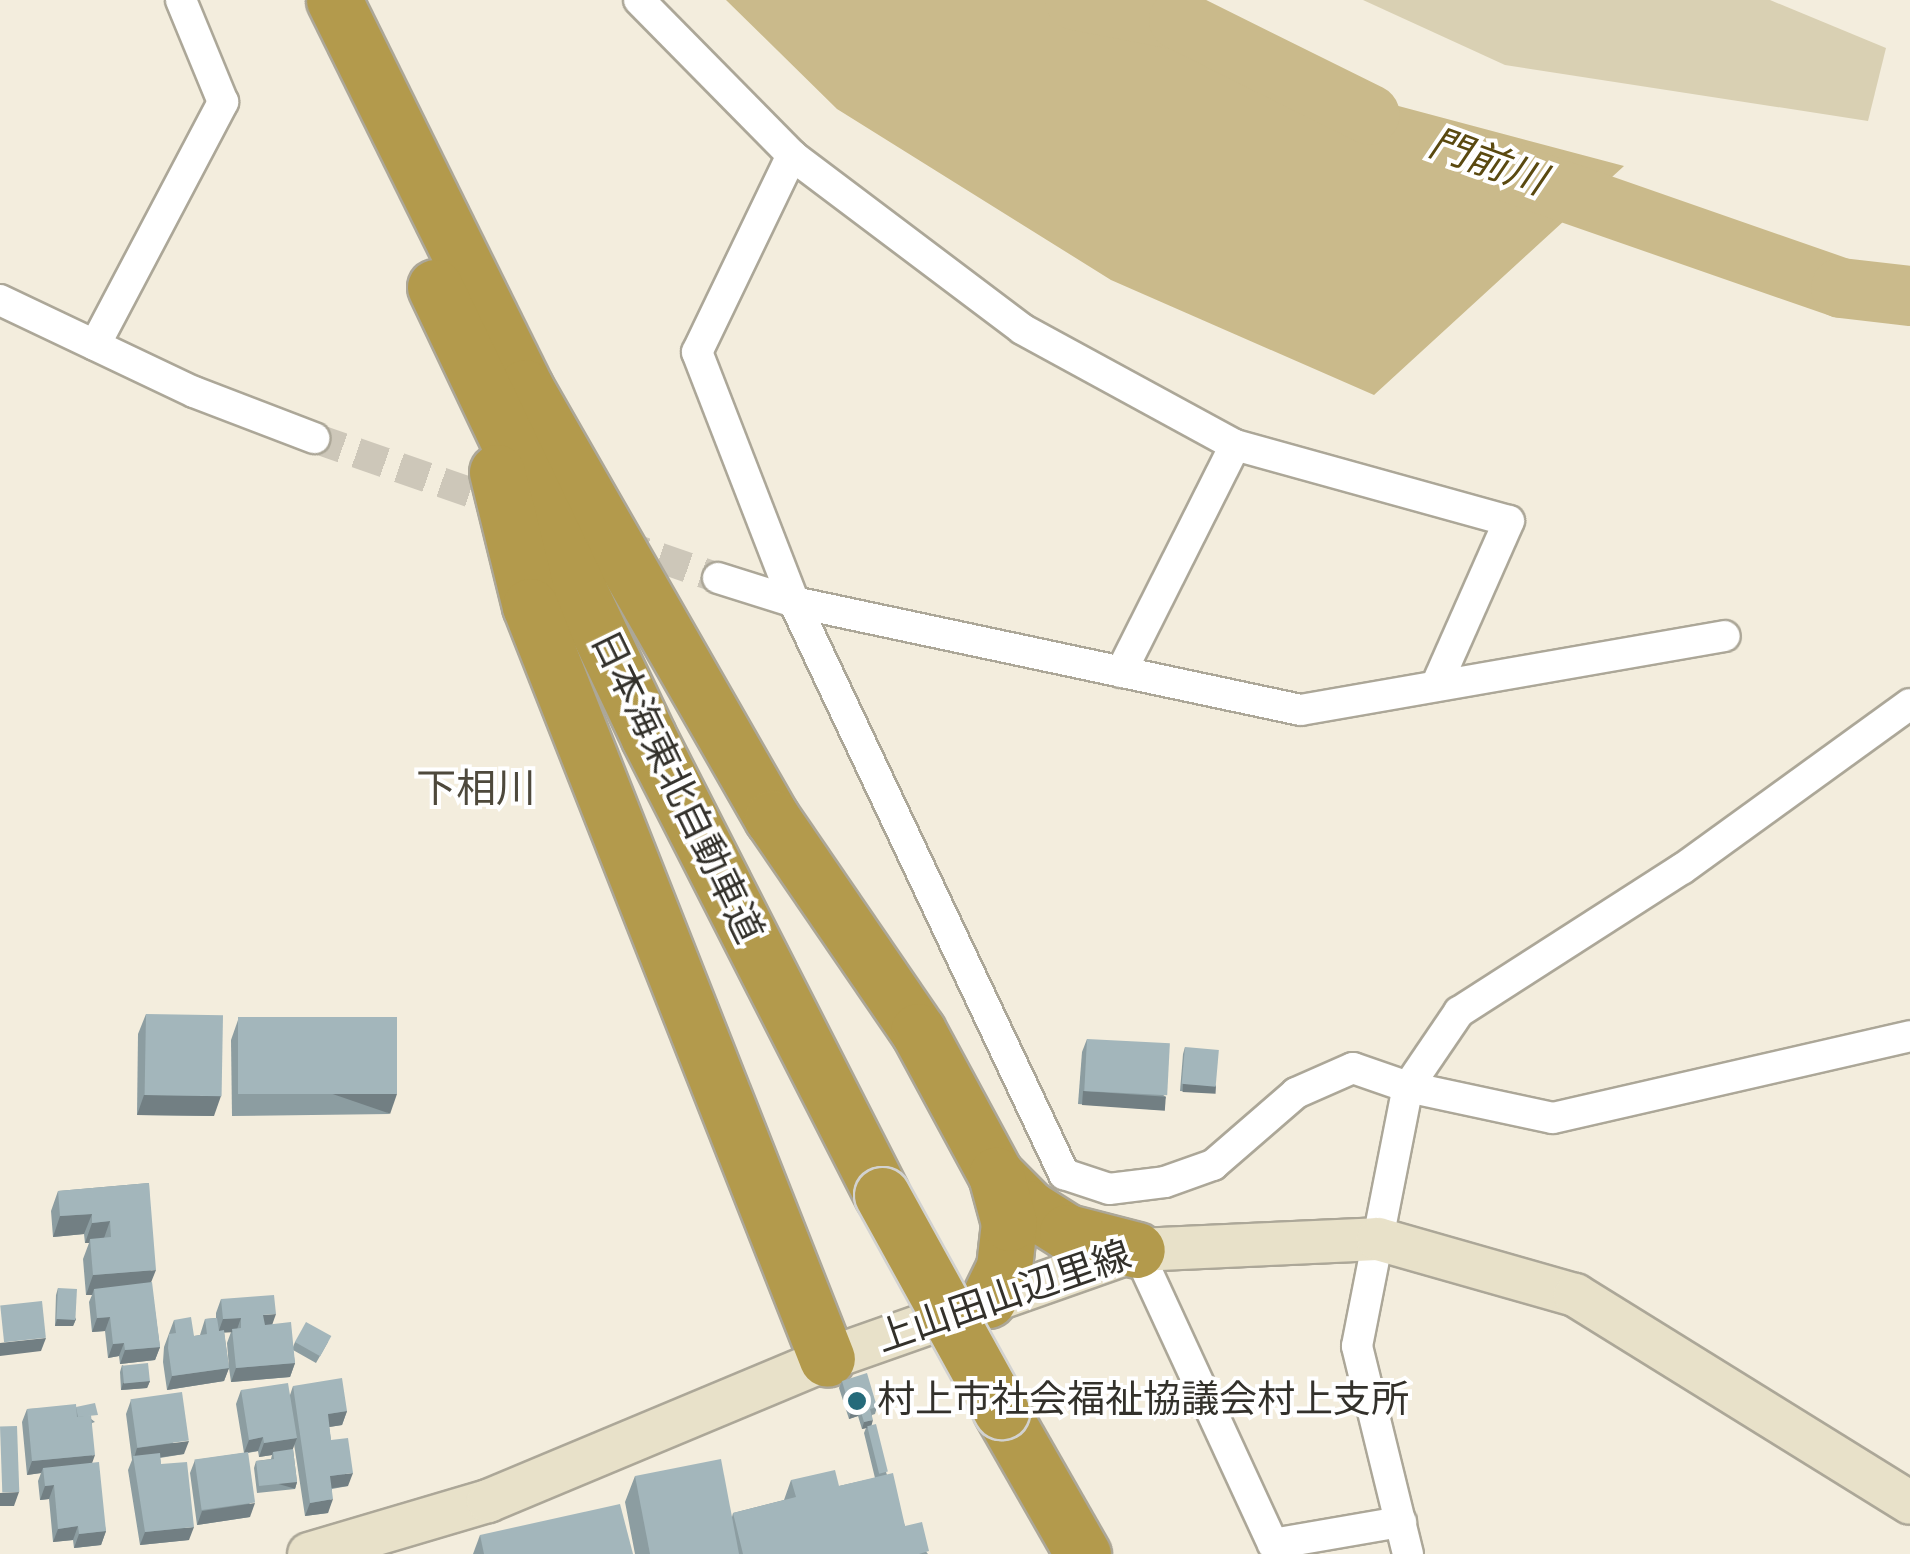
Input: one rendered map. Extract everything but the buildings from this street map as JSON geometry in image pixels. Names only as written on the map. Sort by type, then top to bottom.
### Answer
[{"type":"highway","name":"日本海東北自動車道","points":[[310,0],[468,359],[648,736],[882,1195],[1083,1554]]},
{"type":"highway","points":[[334,0],[525,387],[772,818],[918,1031],[996,1175],[1008,1224],[1004,1268],[988,1300]]},
{"type":"highway","points":[[468,359],[530,606],[827,1359]]},
{"type":"highway","points":[[996,1175],[1029,1208],[1067,1232],[1137,1250]]},
{"type":"main road","name":"上山田山辺里線","points":[[310,1554],[488,1501],[827,1359],[1137,1250],[1378,1239],[1575,1295],[1910,1503]]},
{"type":"street","points":[[96,346],[222,102],[181,0]]},
{"type":"street","points":[[639,0],[792,155],[1022,328],[1234,445],[1508,522],[1436,686]]},
{"type":"street","points":[[792,155],[697,352],[794,602],[1064,1174],[1109,1190],[1165,1182],[1212,1165],[1296,1093],[1352,1068],[1408,1087],[1553,1118],[1910,1036]]},
{"type":"street","points":[[0,300],[194,392],[314,438]]},
{"type":"street","points":[[1121,672],[1234,445]]},
{"type":"street","points":[[718,578],[794,602],[1301,710],[1725,636]]},
{"type":"street","points":[[1408,1554],[1358,1346],[1408,1087],[1459,1012],[1682,869],[1910,704]]},
{"type":"street","points":[[1137,1250],[1273,1544],[1401,1522]]},
{"type":"shaded area","points":[[1363,0],[1770,0],[1886,48],[1868,121],[1505,65]]},
{"type":"water","points":[[726,0],[1084,0],[1139,37],[1624,166],[1374,395],[1111,280],[837,109]]},
{"type":"waterway","name":"門前川","points":[[1075,0],[1179,20],[1370,115]]},
{"type":"waterway","name":"門前川","points":[[1511,173],[1841,288],[1910,296]]},
{"type":"tunnel","points":[[314,438],[512,507]]},
{"type":"tunnel","points":[[617,543],[718,578]]},
{"type":"place","name":"村上市社会福祉協議会村上支所","points":[[857,1401]]},
{"type":"district","name":"下相川","points":[[476,790]]}]
